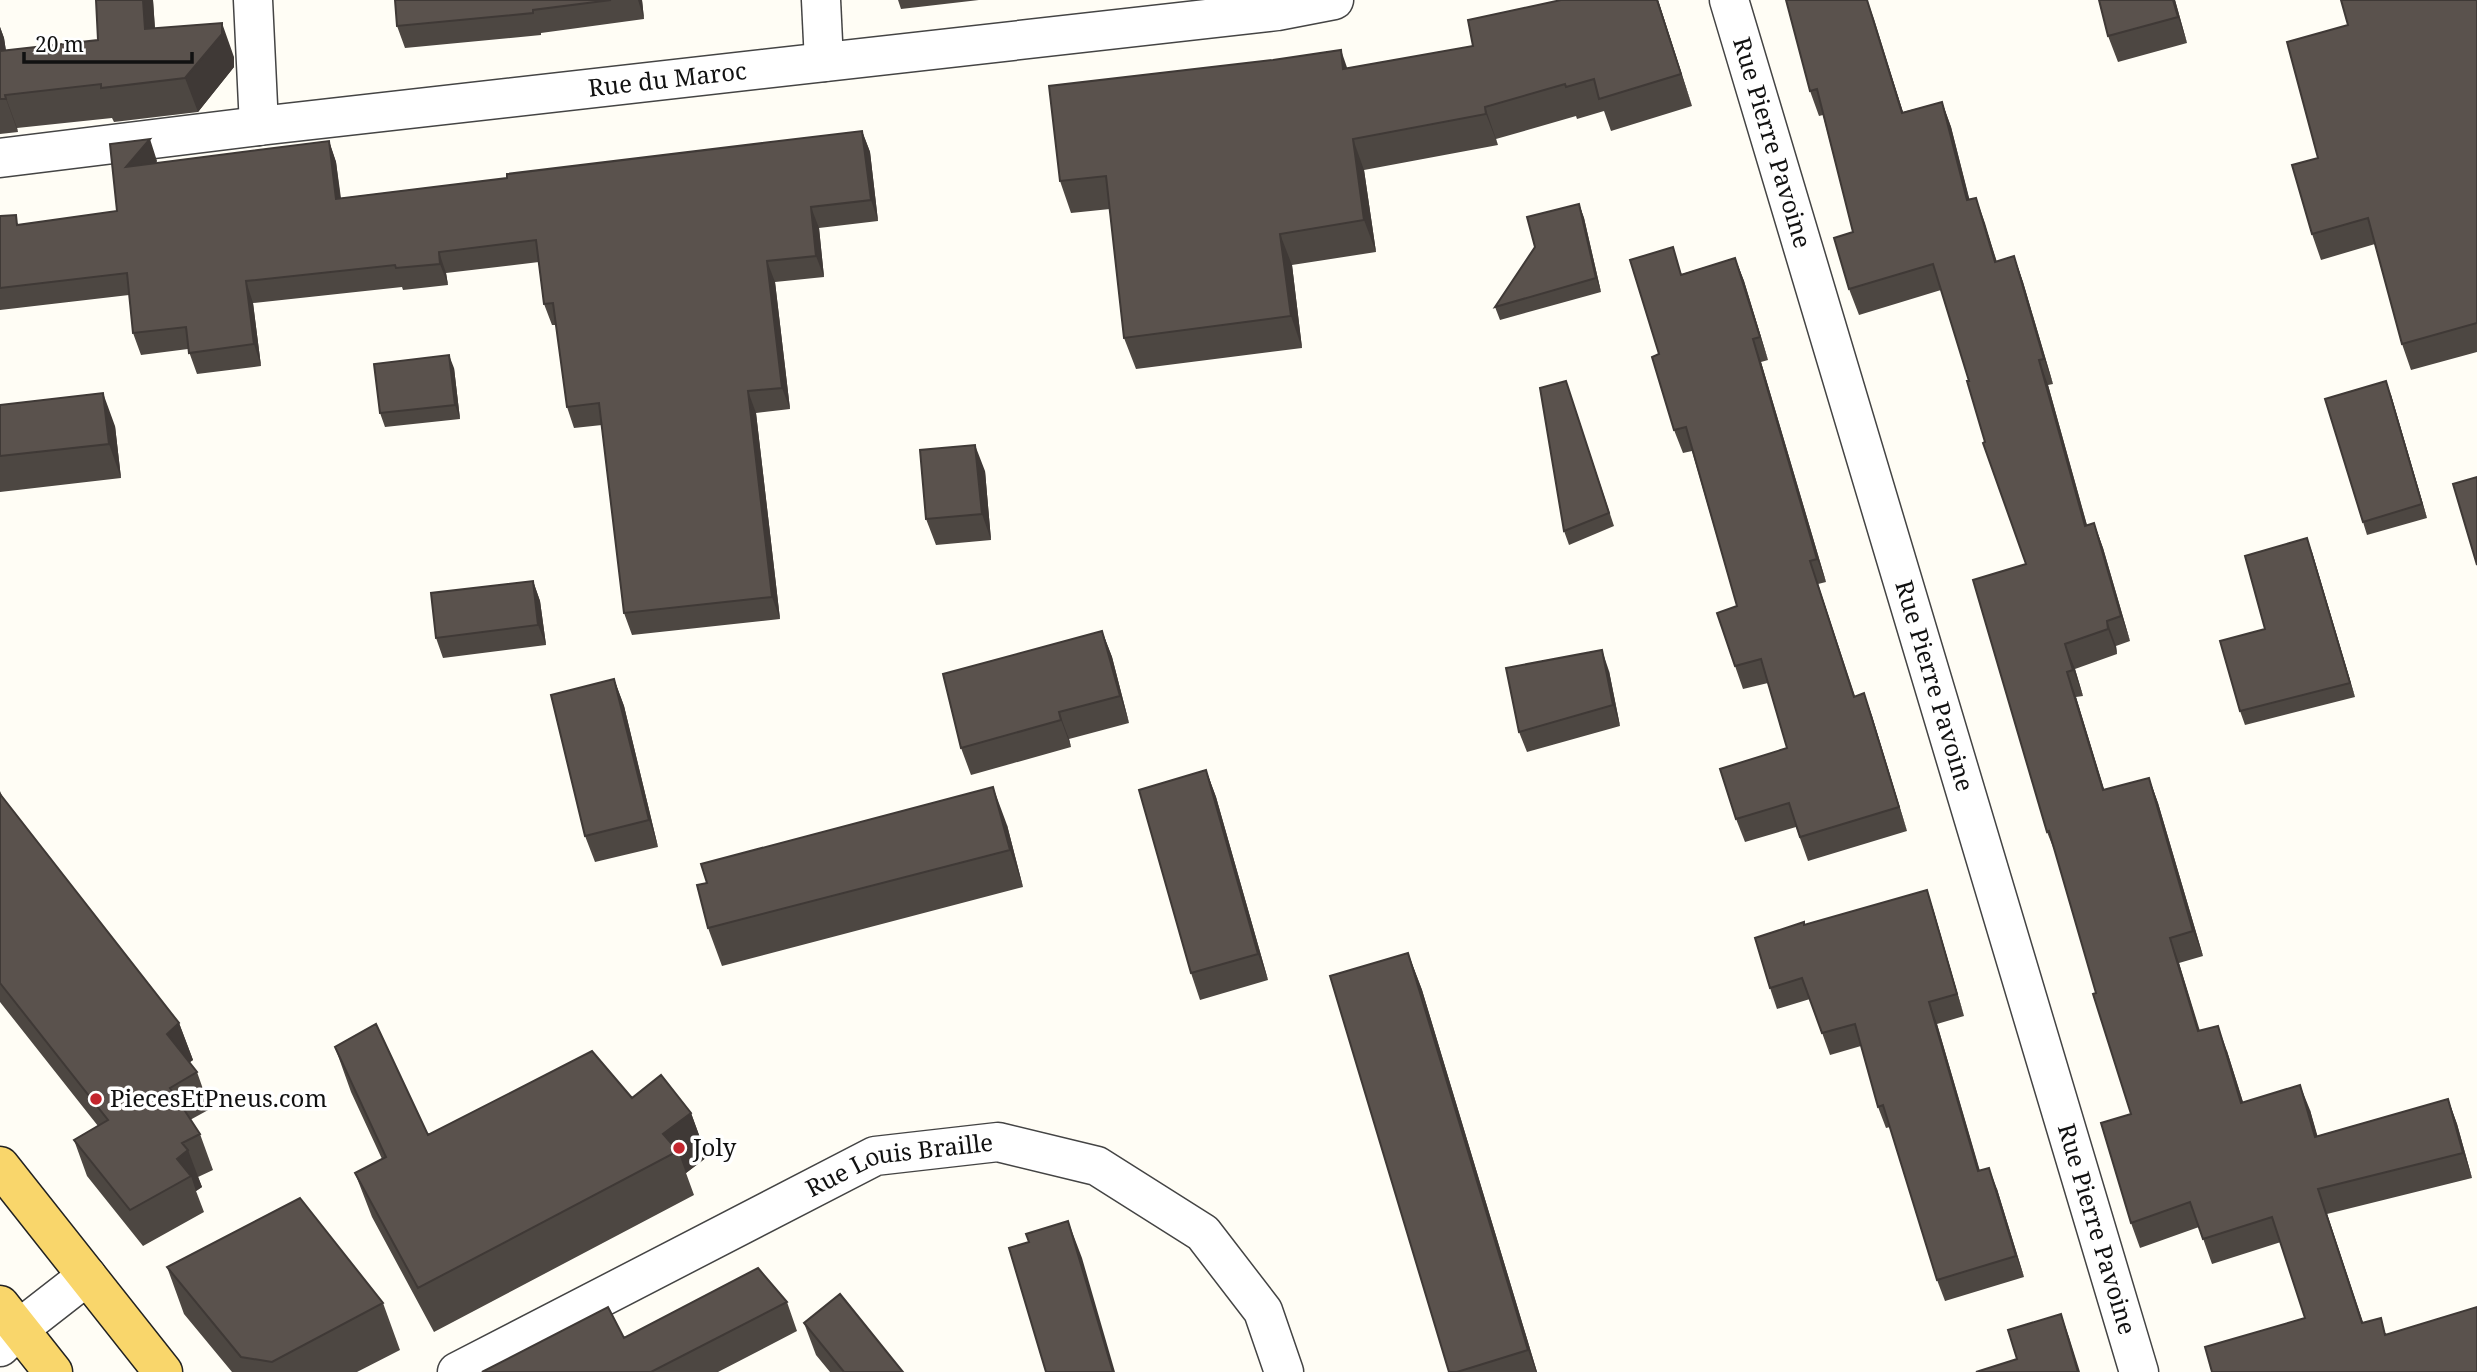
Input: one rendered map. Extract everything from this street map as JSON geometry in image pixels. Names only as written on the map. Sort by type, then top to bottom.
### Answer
[{"type":"main road","points":[[0,1166],[163,1372]]},
{"type":"main road","points":[[6,1327],[53,1372]]},
{"type":"street","points":[[253,0],[259,127]]},
{"type":"street","points":[[821,0],[824,62]]},
{"type":"street","name":"Rue du Maroc","points":[[0,158],[1277,12],[1334,0]]},
{"type":"street","name":"Rue Pierre Pavoine","points":[[1729,0],[2139,1372]]},
{"type":"street","name":"Rue Louis Braille","points":[[457,1372],[874,1156],[998,1143],[1097,1166],[1203,1233],[1263,1311],[1284,1372]]},
{"type":"street","points":[[6,1327],[87,1276]]},
{"type":"building","points":[[96,0],[143,0],[145,29],[222,23],[222,34],[185,78],[101,88],[101,84],[5,95],[6,99],[0,99],[0,51],[98,40]]},
{"type":"building","points":[[395,0],[611,0],[533,10],[533,13],[397,26]]},
{"type":"building","points":[[1561,0],[1657,0],[1681,74],[1599,99],[1594,79],[1566,87],[1565,84],[1485,107],[1486,114],[1353,139],[1364,220],[1280,234],[1291,316],[1124,338],[1106,176],[1060,181],[1049,86],[1341,50],[1343,69],[1473,46],[1468,20]]},
{"type":"building","points":[[1786,0],[1867,0],[1902,113],[1942,102],[1967,200],[1976,198],[1995,262],[2014,256],[2044,359],[2039,360],[2085,526],[2094,523],[2121,616],[2107,621],[2108,629],[2065,644],[2073,670],[2067,672],[2103,790],[2149,778],[2193,931],[2170,938],[2198,1031],[2218,1026],[2241,1103],[2300,1085],[2315,1137],[2448,1099],[2463,1153],[2318,1189],[2362,1323],[2381,1318],[2385,1335],[2477,1307],[2477,1372],[2212,1372],[2205,1347],[2305,1318],[2272,1217],[2203,1239],[2190,1202],[2131,1223],[2101,1123],[2131,1114],[2093,994],[2096,993],[1973,580],[2026,564],[1983,443],[1985,442],[1969,381],[1933,264],[1849,289],[1834,238],[1853,232],[1817,89],[1810,91]]},
{"type":"building","points":[[2099,0],[2173,0],[2178,17],[2108,36]]},
{"type":"building","points":[[2341,0],[2477,0],[2477,323],[2402,344],[2368,218],[2312,234],[2292,165],[2318,158],[2287,42],[2348,25]]},
{"type":"building","points":[[862,131],[871,200],[811,207],[816,256],[767,261],[782,388],[748,391],[772,597],[624,613],[599,403],[567,407],[553,303],[544,304],[536,240],[439,252],[440,264],[396,268],[395,265],[246,281],[254,344],[189,353],[186,327],[133,333],[127,273],[0,288],[0,216],[16,215],[17,225],[117,211],[110,144],[150,139],[126,167],[329,141],[336,199],[507,178],[507,174]]},
{"type":"building","points":[[1579,204],[1596,278],[1495,307],[1535,247],[1527,217]]},
{"type":"building","points":[[1673,247],[1681,275],[1735,258],[1760,337],[1753,339],[1817,559],[1810,561],[1854,697],[1864,693],[1899,807],[1800,837],[1789,803],[1736,819],[1720,769],[1787,748],[1761,659],[1735,666],[1717,613],[1737,606],[1686,427],[1674,430],[1652,357],[1659,354],[1630,260]]},
{"type":"building","points":[[449,355],[455,405],[380,413],[374,364]]},
{"type":"building","points":[[1566,381],[1609,513],[1564,531],[1540,388]]},
{"type":"building","points":[[2386,381],[2422,504],[2363,522],[2325,399]]},
{"type":"building","points":[[103,393],[109,444],[0,456],[0,405]]},
{"type":"building","points":[[975,445],[982,514],[926,519],[920,450]]},
{"type":"building","points":[[2477,477],[2477,565],[2453,484]]},
{"type":"building","points":[[2307,538],[2350,683],[2240,711],[2220,641],[2265,629],[2245,556]]},
{"type":"building","points":[[533,581],[538,625],[436,638],[431,593]]},
{"type":"building","points":[[1102,631],[1120,696],[1059,712],[1061,720],[961,748],[943,674]]},
{"type":"building","points":[[1602,650],[1613,705],[1519,732],[1506,668]]},
{"type":"building","points":[[614,679],[649,820],[585,836],[551,695]]},
{"type":"building","points":[[1206,770],[1258,954],[1191,973],[1139,790]]},
{"type":"building","points":[[993,787],[1010,850],[708,928],[697,885],[707,883],[701,864]]},
{"type":"building","points":[[0,794],[179,1023],[167,1034],[197,1072],[170,1088],[200,1134],[182,1143],[188,1150],[177,1159],[191,1176],[130,1210],[74,1140],[108,1120],[0,983]]},
{"type":"building","points":[[1927,890],[1957,994],[1929,1002],[1978,1171],[1989,1168],[2016,1256],[1937,1280],[1883,1105],[1878,1107],[1855,1024],[1822,1033],[1802,978],[1770,988],[1755,938],[1804,922],[1804,925]]},
{"type":"building","points":[[1408,953],[1528,1350],[1457,1372],[1449,1372],[1330,976]]},
{"type":"building","points":[[376,1024],[428,1135],[592,1051],[632,1098],[661,1075],[691,1113],[663,1134],[678,1151],[418,1288],[355,1173],[386,1157],[335,1047]]},
{"type":"building","points":[[300,1198],[383,1303],[272,1362],[241,1357],[167,1267]]},
{"type":"building","points":[[1068,1221],[1113,1372],[1046,1372],[1009,1248],[1029,1242],[1026,1234]]},
{"type":"building","points":[[758,1268],[787,1302],[651,1372],[482,1372],[608,1307],[624,1338]]},
{"type":"building","points":[[840,1294],[903,1372],[844,1372],[804,1323]]},
{"type":"building","points":[[2061,1314],[2078,1372],[1976,1372],[2017,1359],[2008,1330]]},
{"type":"place","name":"PiecesEtPneus.com","points":[[96,1099]]},
{"type":"place","name":"Joly","points":[[679,1148]]}]
